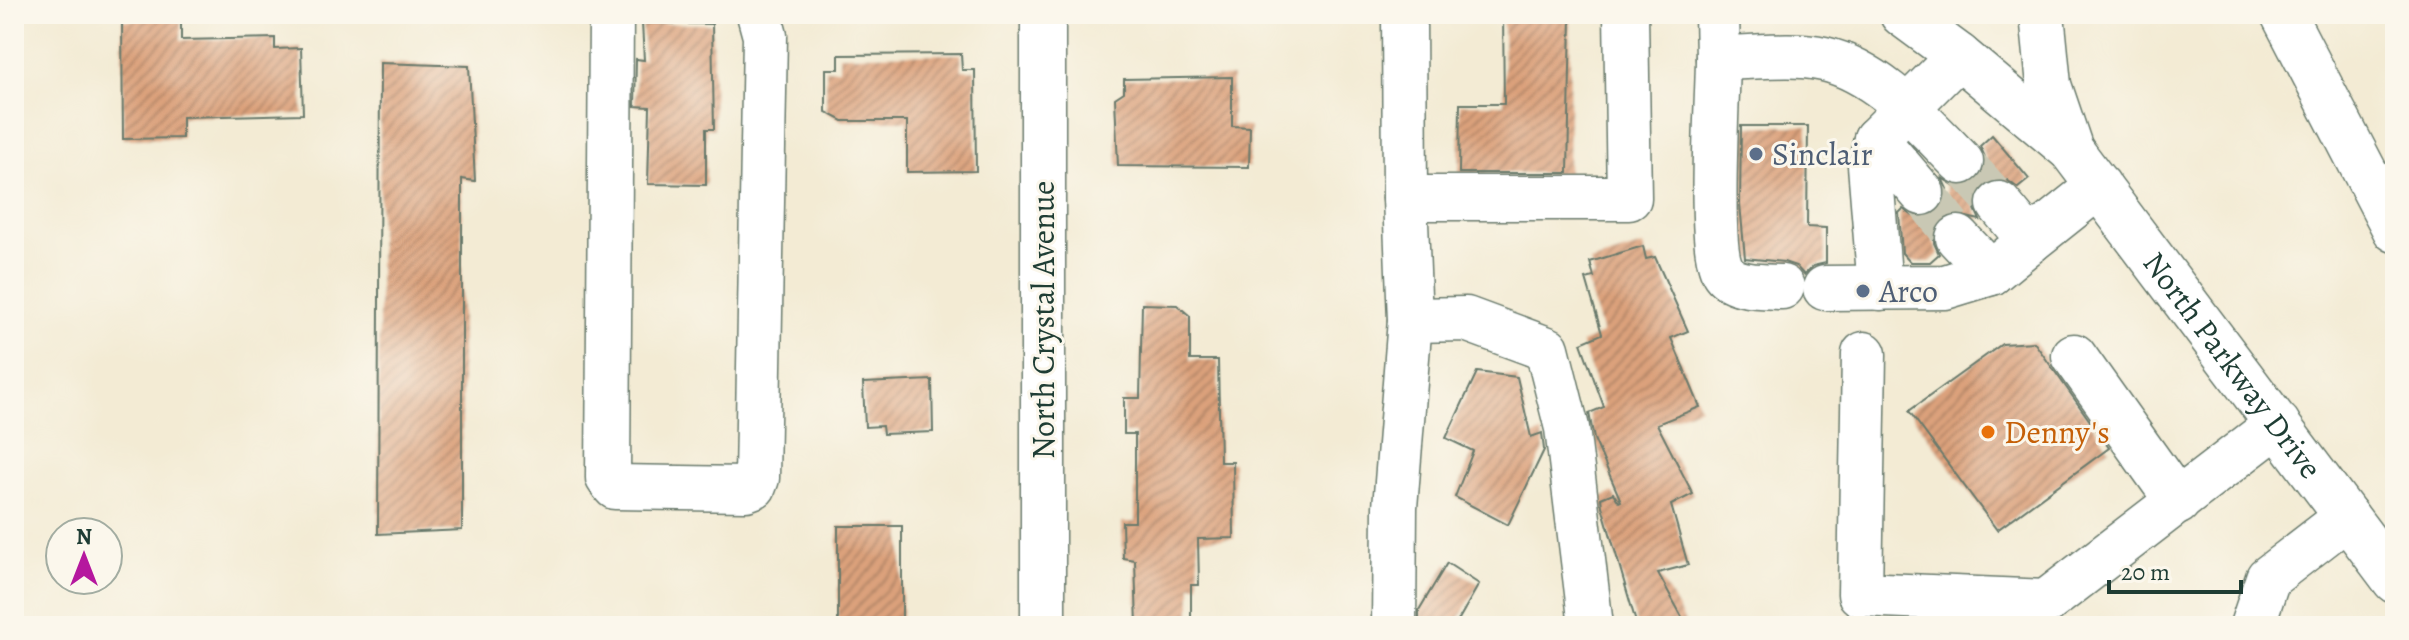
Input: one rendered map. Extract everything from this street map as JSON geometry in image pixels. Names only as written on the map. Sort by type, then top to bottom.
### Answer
[{"type":"main road","points":[[611,14],[608,478],[615,487],[746,489],[754,486],[757,478],[765,36],[759,14]]},
{"type":"main road","name":"North Crystal Avenue","points":[[1043,14],[1043,626]]},
{"type":"main road","points":[[1394,626],[1395,507],[1410,320],[1405,198],[1404,14]]},
{"type":"main road","points":[[1405,198],[1629,198],[1626,14]]},
{"type":"main road","points":[[1717,14],[1716,224],[1719,260],[1725,275],[1741,283],[1782,287]]},
{"type":"main road","name":"North Parkway Drive","points":[[1902,14],[1959,56],[2071,150],[2395,581]]},
{"type":"main road","name":"North Parkway Drive","points":[[2042,14],[2049,85],[2071,150]]},
{"type":"main road","points":[[2283,14],[2395,230]]},
{"type":"main road","points":[[1880,288],[1870,165],[1876,139],[1905,106],[1959,56]]},
{"type":"main road","points":[[1718,58],[1820,58],[1851,67],[1905,106],[1961,162]]},
{"type":"main road","points":[[1876,139],[1922,193]]},
{"type":"main road","points":[[1825,288],[1945,287],[1991,273],[2099,186]]},
{"type":"main road","points":[[1999,204],[2030,241]]},
{"type":"main road","points":[[1958,238],[1991,273]]},
{"type":"main road","points":[[1410,320],[1466,319],[1547,349],[1567,428],[1591,626]]},
{"type":"main road","points":[[1864,354],[1860,594],[2046,602],[2278,424]]},
{"type":"main road","points":[[2074,356],[2178,502]]},
{"type":"main road","points":[[2252,626],[2268,578],[2347,517]]},
{"type":"building","points":[[1503,14],[1571,14],[1568,173],[1459,173],[1460,104],[1504,104]]},
{"type":"building","points":[[181,19],[181,40],[275,38],[275,49],[301,48],[303,114],[182,117],[182,138],[123,139],[122,20]]},
{"type":"building","points":[[642,23],[712,24],[714,129],[706,129],[706,185],[648,184],[650,107],[635,106],[636,59],[644,60]]},
{"type":"building","points":[[961,54],[962,70],[975,70],[976,171],[907,172],[907,121],[843,121],[826,112],[826,69],[839,69],[839,55]]},
{"type":"building","points":[[380,63],[469,66],[475,181],[462,179],[462,530],[378,534]]},
{"type":"building","points":[[1232,77],[1232,126],[1250,127],[1249,167],[1118,166],[1115,98],[1124,92],[1124,79]]},
{"type":"building","points":[[1741,126],[1808,126],[1807,227],[1826,228],[1826,263],[1813,266],[1804,275],[1796,266],[1784,262],[1745,258],[1740,204]]},
{"type":"building","points":[[1992,135],[2029,179],[2018,188],[2007,180],[1995,179],[1984,184],[1975,196],[1975,209],[1980,220],[1953,214],[1941,219],[1934,232],[1934,243],[1939,254],[1930,262],[1910,262],[1902,253],[1899,213],[1903,209],[1913,216],[1926,218],[1938,212],[1946,201],[1947,189],[1942,178],[1955,186],[1968,186],[1978,180],[1985,168],[1985,157],[1980,146]]},
{"type":"building","points":[[1643,246],[1646,259],[1655,257],[1688,331],[1671,338],[1700,407],[1657,424],[1693,494],[1671,505],[1688,565],[1658,573],[1687,626],[1637,626],[1601,498],[1613,493],[1621,501],[1594,439],[1589,413],[1604,407],[1581,343],[1602,334],[1586,279],[1594,277],[1590,262]]},
{"type":"building","points":[[1142,304],[1177,305],[1190,316],[1190,360],[1218,360],[1220,462],[1233,462],[1234,538],[1198,539],[1199,585],[1191,585],[1191,626],[1137,626],[1135,560],[1123,558],[1122,522],[1135,522],[1135,434],[1124,434],[1124,398],[1140,398]]},
{"type":"building","points":[[2034,342],[2109,448],[1997,530],[1909,411],[2002,344]]},
{"type":"building","points":[[1477,372],[1517,377],[1531,437],[1542,433],[1544,450],[1508,525],[1455,497],[1473,451],[1446,438]]},
{"type":"building","points":[[932,380],[933,432],[883,434],[882,426],[865,427],[863,383]]},
{"type":"building","points":[[838,526],[902,526],[902,626],[838,626]]},
{"type":"building","points":[[1447,563],[1479,584],[1455,626],[1419,626],[1419,610]]},
{"type":"tunnel","points":[[1961,162],[1999,204]]},
{"type":"tunnel","points":[[1922,193],[1958,238]]},
{"type":"place","name":"Sinclair","points":[[1756,154]]},
{"type":"place","name":"Arco","points":[[1863,291]]},
{"type":"place","name":"Denny's","points":[[1988,432]]}]
